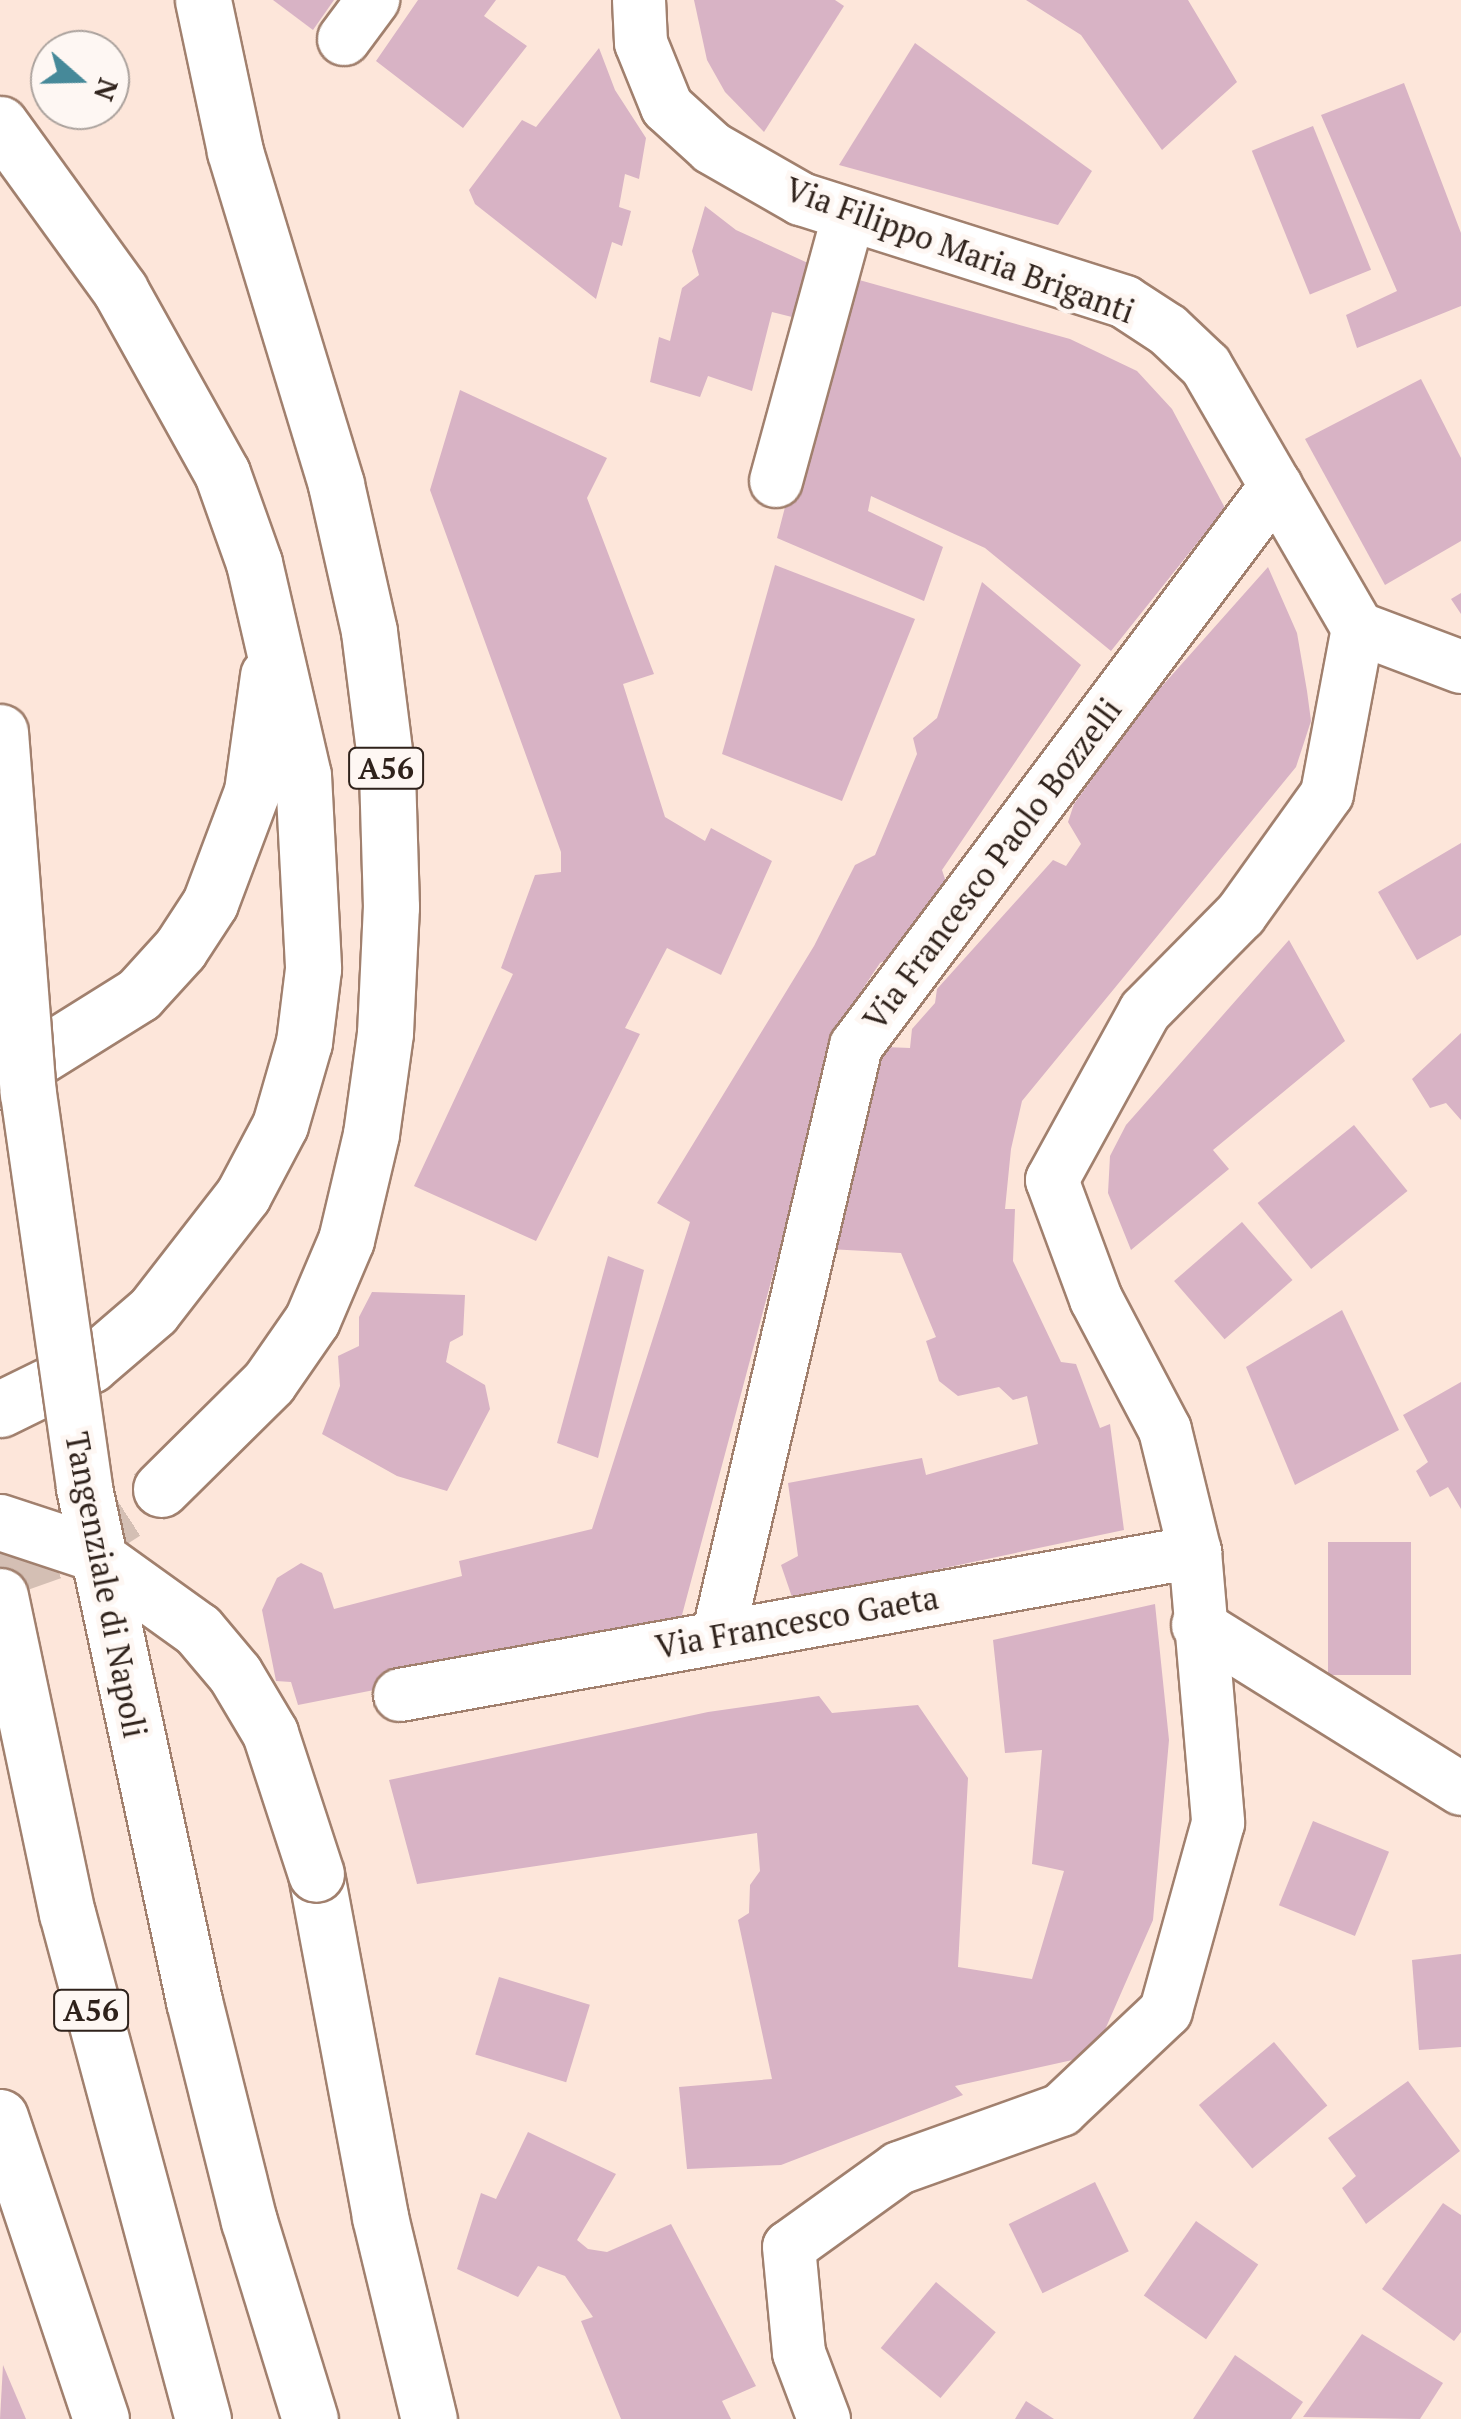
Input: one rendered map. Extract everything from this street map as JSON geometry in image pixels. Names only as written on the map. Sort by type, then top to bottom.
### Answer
[{"type":"highway","name":"A56","points":[[160,1489],[269,1382],[312,1320],[346,1240],[372,1134],[390,907],[386,774],[369,631],[336,484],[235,151],[203,0]]},
{"type":"highway","points":[[0,124],[159,353],[222,473],[254,564],[302,774],[312,883],[304,1042],[280,1124],[243,1195],[153,1311],[90,1365],[0,1409]]},
{"type":"highway","points":[[0,1081],[139,994],[210,903],[252,791],[265,721],[268,666],[254,564]]},
{"type":"highway","name":"Tangenziale di Napoli","points":[[0,732],[28,1093],[84,1488],[194,2001],[249,2221],[310,2419]]},
{"type":"highway","points":[[0,1522],[88,1551],[150,1590],[198,1630],[236,1674],[270,1733],[316,1874],[380,2217],[430,2419]]},
{"type":"highway","name":"A56","points":[[0,1596],[71,1932],[203,2419]]},
{"type":"highway","points":[[0,2117],[102,2419]]},
{"type":"street","name":"Via Filippo Maria Briganti","points":[[639,0],[642,43],[667,107],[712,148],[801,199],[1125,302],[1206,366],[1358,628]]},
{"type":"street","points":[[776,481],[849,215]]},
{"type":"street","name":"Via Francesco Paolo Bozzelli","points":[[718,1636],[856,1046],[1276,486]]},
{"type":"street","points":[[824,2419],[798,2353],[789,2247],[899,2168],[1061,2110],[1166,2011],[1218,1823],[1198,1624],[1195,1552],[1165,1430],[1096,1299],[1052,1180],[1145,1011],[1241,914],[1327,794],[1358,628],[1461,667]]},
{"type":"street","name":"Via Francesco Gaeta","points":[[400,1695],[1195,1552]]},
{"type":"street","points":[[1198,1624],[1461,1790]]},
{"type":"building","points":[[273,0],[334,0],[313,30]]},
{"type":"building","points":[[418,0],[496,0],[484,16],[527,46],[463,128],[376,61]]},
{"type":"building","points":[[694,0],[835,0],[844,6],[764,132],[725,92],[707,60]]},
{"type":"building","points":[[1026,0],[1188,0],[1237,82],[1162,150],[1081,35]]},
{"type":"building","points":[[915,43],[1092,171],[1058,225],[839,165]]},
{"type":"building","points":[[599,48],[615,90],[646,138],[639,179],[625,174],[619,207],[631,211],[622,246],[612,242],[596,299],[475,204],[469,190],[522,120],[536,127]]},
{"type":"building","points":[[1404,83],[1461,233],[1461,306],[1357,348],[1346,315],[1397,291],[1321,115]]},
{"type":"building","points":[[1313,126],[1371,270],[1310,294],[1252,151]]},
{"type":"building","points":[[705,206],[736,230],[810,264],[796,318],[772,312],[752,391],[708,376],[700,397],[650,382],[659,337],[670,341],[682,288],[699,275],[692,251]]},
{"type":"building","points":[[845,276],[1070,339],[1137,371],[1172,409],[1225,508],[1111,651],[985,548],[871,496],[868,511],[943,547],[924,601],[777,538]]},
{"type":"building","points":[[1421,379],[1461,458],[1461,541],[1385,585],[1305,439]]},
{"type":"building","points":[[460,390],[607,458],[587,498],[654,674],[623,684],[665,817],[705,841],[711,828],[772,861],[721,975],[667,948],[625,1028],[640,1034],[536,1241],[414,1186],[513,974],[501,968],[535,875],[561,872],[561,852],[430,490]]},
{"type":"building","points":[[775,565],[915,619],[842,801],[722,754]]},
{"type":"building","points":[[1268,567],[1297,633],[1307,691],[1311,721],[1296,767],[1022,1101],[1011,1149],[1005,1209],[1015,1209],[1013,1261],[1061,1362],[1076,1364],[1100,1428],[1110,1424],[1124,1530],[793,1600],[781,1565],[798,1556],[788,1483],[922,1458],[926,1475],[1038,1444],[1027,1396],[1013,1400],[999,1387],[958,1396],[939,1381],[926,1341],[936,1337],[901,1253],[829,1249],[885,1047],[910,1048],[912,1029],[935,1003],[937,989],[1053,860],[1066,866],[1081,844],[1068,822],[1074,804],[1147,703]]},
{"type":"building","points":[[982,582],[1081,665],[942,870],[946,882],[925,921],[915,919],[895,956],[880,963],[840,1023],[678,1630],[298,1705],[291,1682],[276,1681],[262,1610],[277,1578],[301,1563],[322,1573],[334,1609],[462,1576],[459,1561],[592,1529],[690,1222],[657,1203],[814,946],[855,865],[875,855],[917,754],[913,738],[937,718]]},
{"type":"building","points":[[1461,593],[1461,614],[1451,599]]},
{"type":"building","points":[[1461,843],[1461,935],[1417,960],[1378,892]]},
{"type":"building","points":[[1289,940],[1345,1041],[1213,1150],[1229,1169],[1131,1250],[1108,1193],[1110,1156],[1126,1125]]},
{"type":"building","points":[[1461,1033],[1461,1120],[1446,1103],[1430,1108],[1412,1079]]},
{"type":"building","points":[[1354,1125],[1407,1191],[1311,1269],[1258,1203]]},
{"type":"building","points":[[1242,1222],[1293,1280],[1225,1339],[1174,1281]]},
{"type":"building","points":[[608,1256],[644,1270],[598,1458],[557,1443]]},
{"type":"building","points":[[372,1292],[465,1295],[463,1335],[450,1342],[446,1362],[485,1385],[490,1409],[447,1491],[397,1476],[322,1434],[340,1386],[338,1356],[359,1346],[359,1317]]},
{"type":"building","points":[[1342,1310],[1399,1430],[1295,1485],[1246,1367]]},
{"type":"building","points":[[1461,1382],[1461,1509],[1448,1487],[1430,1497],[1416,1471],[1428,1462],[1403,1415]]},
{"type":"building","points":[[1328,1542],[1411,1542],[1411,1675],[1328,1675]]},
{"type":"building","points":[[1155,1604],[1169,1740],[1153,1920],[1101,2039],[1086,2057],[955,2086],[963,2095],[781,2165],[687,2169],[679,2087],[772,2079],[738,1920],[749,1913],[750,1885],[760,1871],[757,1833],[417,1884],[389,1780],[708,1712],[819,1696],[832,1713],[918,1705],[968,1778],[958,1967],[1032,1979],[1064,1871],[1032,1864],[1042,1750],[1005,1753],[993,1640]]},
{"type":"building","points":[[1313,1821],[1389,1852],[1355,1936],[1279,1905]]},
{"type":"building","points":[[1461,1954],[1461,2047],[1419,2050],[1412,1960]]},
{"type":"building","points":[[499,1977],[590,2005],[566,2082],[475,2054]]},
{"type":"building","points":[[1274,2042],[1327,2106],[1252,2169],[1199,2105]]},
{"type":"building","points":[[1408,2081],[1460,2151],[1366,2224],[1342,2188],[1356,2176],[1328,2138]]},
{"type":"building","points":[[528,2132],[616,2174],[577,2240],[588,2249],[607,2252],[671,2224],[756,2386],[722,2401],[731,2419],[621,2419],[581,2321],[593,2317],[565,2276],[538,2266],[518,2297],[457,2269],[481,2193],[496,2199]]},
{"type":"building","points":[[1095,2182],[1129,2251],[1042,2293],[1009,2224]]},
{"type":"building","points":[[1443,2203],[1461,2215],[1461,2332],[1454,2341],[1382,2289]]},
{"type":"building","points":[[1196,2221],[1258,2265],[1206,2339],[1144,2296]]},
{"type":"building","points":[[936,2282],[996,2332],[940,2398],[881,2348]]},
{"type":"building","points":[[1362,2334],[1443,2383],[1420,2419],[1303,2417]]},
{"type":"building","points":[[1235,2355],[1303,2402],[1291,2419],[1193,2419]]},
{"type":"building","points":[[3,2365],[26,2419],[0,2419]]},
{"type":"building","points":[[1026,2401],[1054,2419],[1015,2419]]},
{"type":"tunnel","points":[[0,1570],[79,1542],[161,1489]]}]
